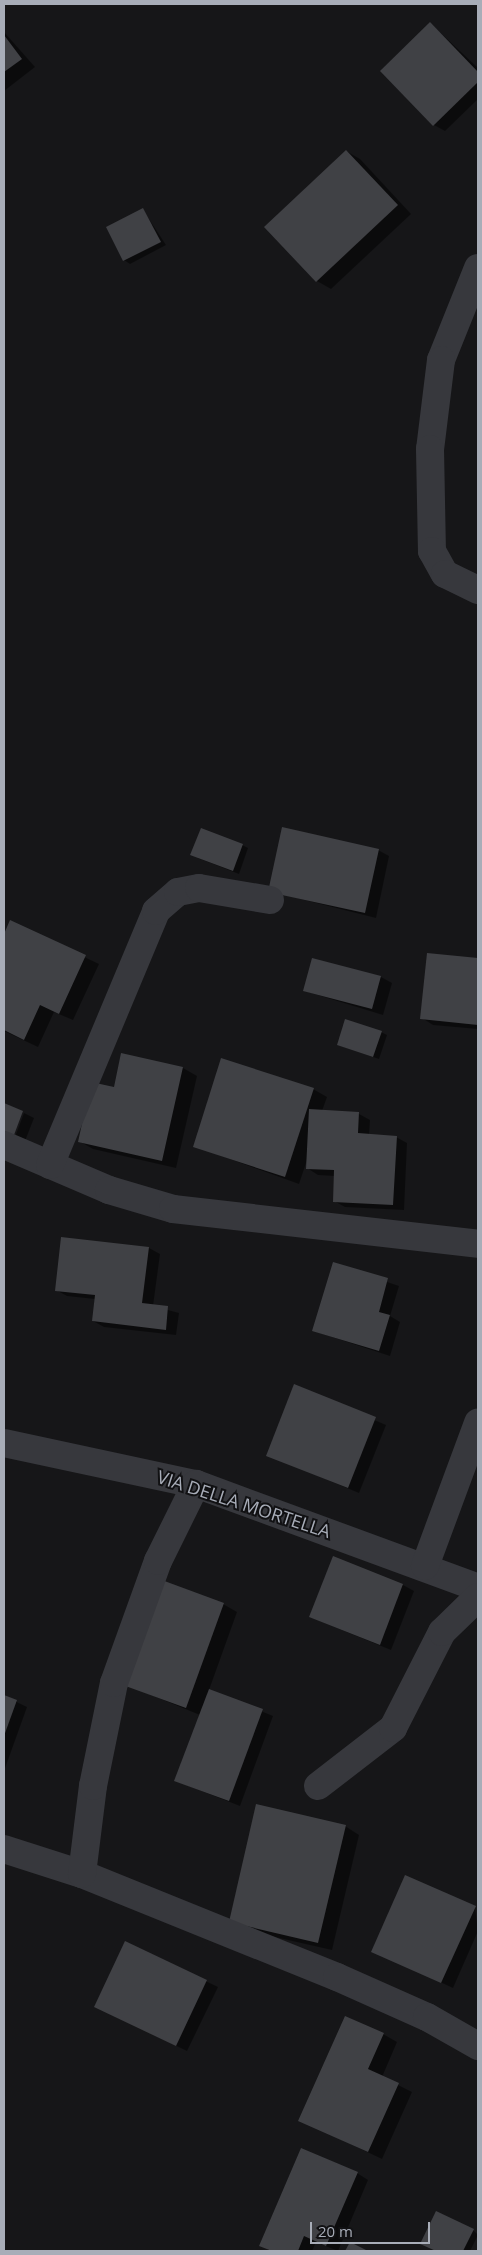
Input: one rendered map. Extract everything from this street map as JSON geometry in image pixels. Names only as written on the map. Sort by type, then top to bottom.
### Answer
[{"type":"street","points":[[478,268],[441,360],[430,449],[432,552],[445,574],[478,590]]},
{"type":"street","points":[[50,1165],[156,911],[170,896],[194,888],[270,900]]},
{"type":"street","points":[[4,1146],[109,1190],[173,1209],[337,1230],[478,1239]]},
{"type":"street","points":[[425,1566],[478,1424]]},
{"type":"street","name":"VIA DELLA MORTELLA","points":[[4,1443],[196,1484],[425,1566],[478,1588]]},
{"type":"street","points":[[82,1874],[93,1786],[114,1683],[158,1561],[196,1484]]},
{"type":"street","points":[[318,1786],[393,1728],[442,1632],[478,1597]]},
{"type":"street","points":[[4,1849],[82,1874],[396,2002],[478,2046]]},
{"type":"building","points":[[430,22],[478,72],[478,82],[433,126],[380,71]]},
{"type":"building","points":[[4,35],[22,59],[4,72]]},
{"type":"building","points":[[346,150],[398,205],[316,282],[264,227]]},
{"type":"building","points":[[143,208],[161,242],[123,261],[106,227]]},
{"type":"building","points":[[282,827],[379,849],[365,913],[268,892]]},
{"type":"building","points":[[201,828],[243,844],[233,871],[190,855]]},
{"type":"building","points":[[10,920],[86,955],[59,1014],[40,1005],[24,1040],[4,1030],[4,934]]},
{"type":"building","points":[[427,953],[478,958],[478,1025],[420,1019]]},
{"type":"building","points":[[312,958],[381,976],[372,1009],[303,991]]},
{"type":"building","points":[[345,1019],[382,1031],[373,1057],[337,1045]]},
{"type":"building","points":[[121,1053],[183,1067],[162,1161],[78,1142],[91,1082],[114,1087]]},
{"type":"building","points":[[221,1058],[314,1088],[285,1177],[193,1147]]},
{"type":"building","points":[[4,1103],[23,1111],[14,1135],[4,1131]]},
{"type":"building","points":[[309,1109],[359,1112],[358,1133],[397,1136],[393,1205],[333,1202],[334,1170],[306,1169]]},
{"type":"building","points":[[61,1237],[149,1247],[142,1303],[168,1306],[166,1330],[92,1321],[95,1295],[55,1291]]},
{"type":"building","points":[[333,1262],[388,1278],[379,1312],[390,1315],[379,1351],[312,1331]]},
{"type":"building","points":[[294,1384],[376,1417],[348,1488],[266,1456]]},
{"type":"building","points":[[333,1556],[403,1584],[380,1645],[309,1617]]},
{"type":"building","points":[[159,1579],[224,1603],[186,1708],[120,1684]]},
{"type":"building","points":[[209,1689],[263,1709],[229,1801],[174,1781]]},
{"type":"building","points":[[4,1695],[17,1700],[4,1736]]},
{"type":"building","points":[[256,1804],[346,1825],[318,1943],[229,1922]]},
{"type":"building","points":[[405,1875],[476,1906],[441,1983],[371,1952]]},
{"type":"building","points":[[125,1941],[207,1980],[176,2046],[94,2007]]},
{"type":"building","points":[[345,2016],[384,2033],[368,2069],[399,2083],[368,2152],[298,2121]]},
{"type":"building","points":[[301,2148],[358,2172],[326,2246],[304,2236],[298,2251],[272,2251],[259,2246]]},
{"type":"building","points":[[436,2211],[474,2229],[463,2251],[436,2251],[420,2244]]},
{"type":"building","points":[[350,2242],[368,2251],[345,2251]]}]
